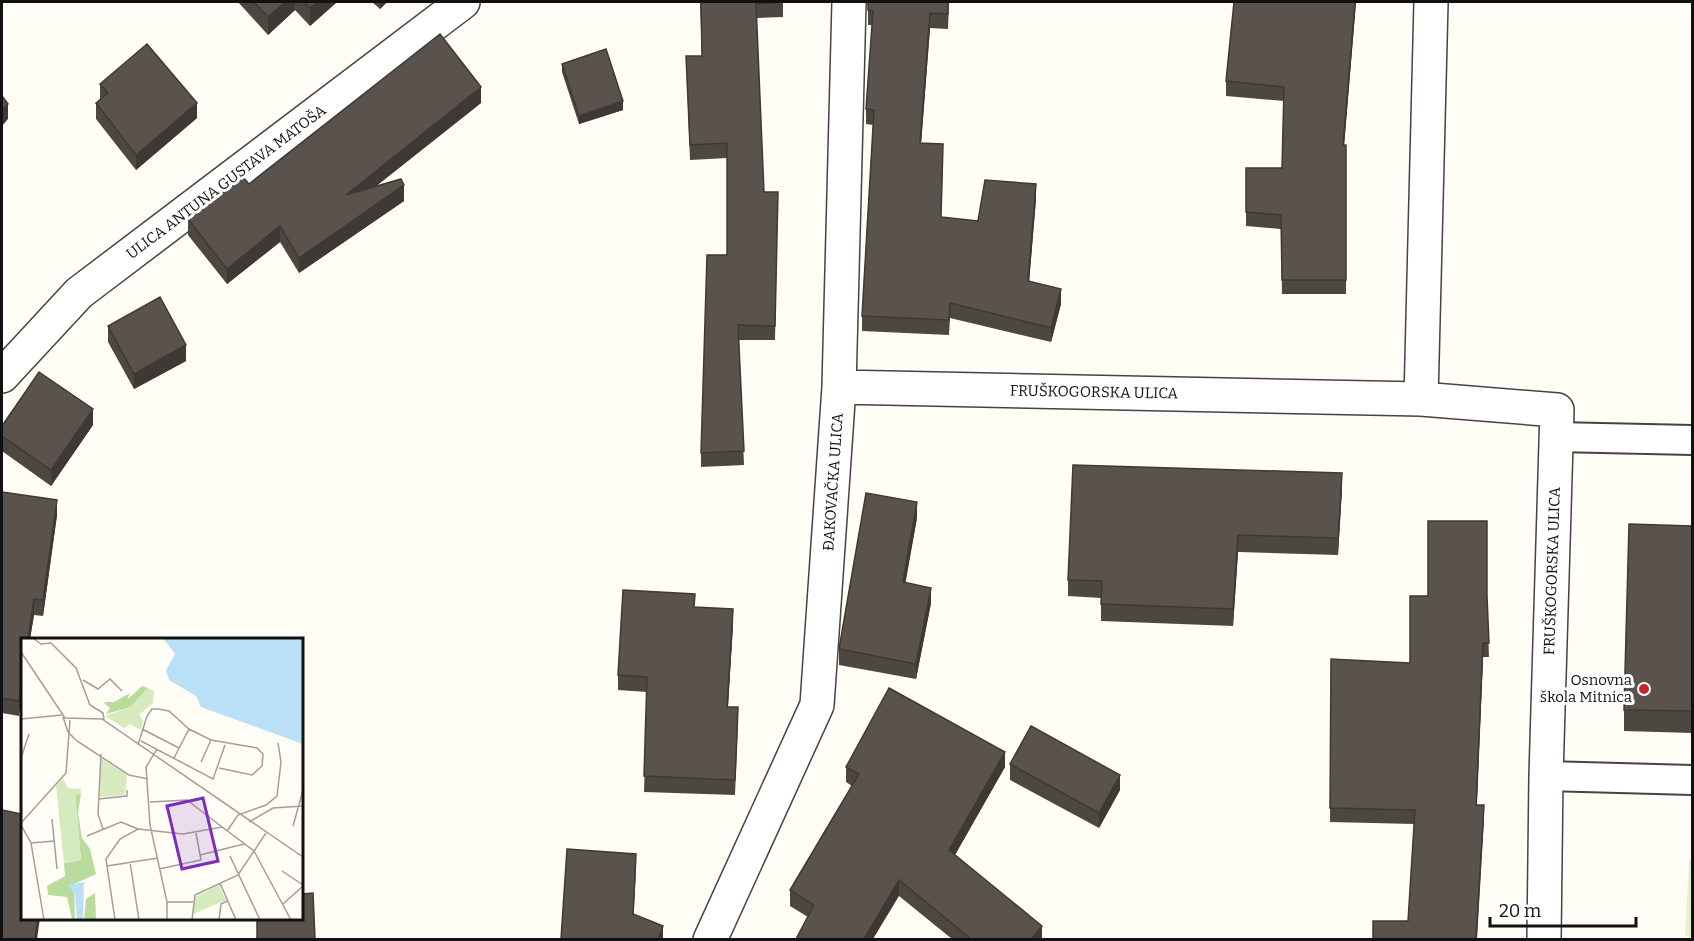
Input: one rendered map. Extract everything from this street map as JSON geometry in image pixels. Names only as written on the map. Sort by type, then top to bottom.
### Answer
[{"type":"street","name":"ULICA ANTUNA GUSTAVA MATOŠA","points":[[2,376],[79,293],[463,2]]},
{"type":"street","name":"ĐAKOVAČKA ULICA","points":[[710,939],[817,705],[839,387],[849,2]]},
{"type":"street","points":[[1421,399],[1431,2]]},
{"type":"street","name":"FRUŠKOGORSKA ULICA","points":[[839,387],[1421,399],[1557,410],[1546,776],[1544,939]]},
{"type":"lane","points":[[1556,437],[1692,440]]},
{"type":"lane","points":[[1546,776],[1692,780]]},
{"type":"green space","points":[[1689,860],[1692,860],[1692,936],[1685,936]]},
{"type":"building","points":[[254,2],[285,2],[268,17]]},
{"type":"building","points":[[304,2],[317,2],[310,8]]},
{"type":"building","points":[[701,2],[783,2],[756,4],[764,192],[778,192],[775,326],[738,325],[744,451],[701,453],[707,255],[727,255],[727,143],[690,145],[686,56],[702,56]]},
{"type":"building","points":[[868,2],[948,2],[948,14],[930,13],[920,143],[943,144],[941,217],[978,221],[985,180],[1036,184],[1028,281],[1061,289],[1051,328],[950,303],[949,320],[862,316],[874,110],[866,109],[873,11],[868,10]]},
{"type":"building","points":[[1234,2],[1355,2],[1343,145],[1346,145],[1346,280],[1282,280],[1281,215],[1246,212],[1246,168],[1282,168],[1284,87],[1226,81]]},
{"type":"building","points":[[440,34],[481,87],[346,195],[401,179],[404,185],[299,258],[280,226],[227,269],[188,219],[243,177],[249,184]]},
{"type":"building","points":[[147,44],[197,103],[136,155],[96,103],[108,93],[100,84]]},
{"type":"building","points":[[606,49],[623,101],[579,116],[562,64]]},
{"type":"building","points":[[2,96],[8,104],[2,110]]},
{"type":"building","points":[[160,297],[186,345],[134,374],[108,326]]},
{"type":"building","points":[[39,372],[93,409],[51,470],[2,436],[2,426]]},
{"type":"building","points":[[1073,465],[1342,473],[1338,538],[1238,535],[1233,609],[1101,604],[1102,581],[1068,580]]},
{"type":"building","points":[[2,492],[57,500],[43,600],[34,599],[28,638],[21,638],[19,701],[2,698]]},
{"type":"building","points":[[866,493],[917,502],[903,582],[931,588],[916,664],[839,649]]},
{"type":"building","points":[[1428,521],[1487,521],[1489,643],[1483,643],[1476,805],[1484,805],[1476,939],[1373,939],[1373,921],[1408,921],[1415,810],[1330,808],[1331,659],[1410,663],[1410,596],[1428,596]]},
{"type":"building","points":[[1629,524],[1692,526],[1692,711],[1624,710]]},
{"type":"building","points":[[623,590],[695,594],[694,607],[733,609],[727,707],[738,707],[735,780],[644,776],[647,677],[618,675]]},
{"type":"building","points":[[889,688],[1005,752],[949,850],[1042,926],[1031,939],[971,939],[899,880],[864,939],[796,939],[814,905],[790,890],[859,774],[846,767]]},
{"type":"building","points":[[1031,726],[1120,775],[1099,813],[1010,764]]},
{"type":"building","points":[[2,810],[21,814],[21,920],[38,920],[35,939],[2,939]]},
{"type":"building","points":[[567,849],[636,854],[633,914],[663,926],[658,939],[561,939]]},
{"type":"building","points":[[313,893],[315,939],[257,939],[257,920],[303,920],[303,894]]},
{"type":"place","name":"Osnovna škola Mitnica","points":[[1644,689]]}]
